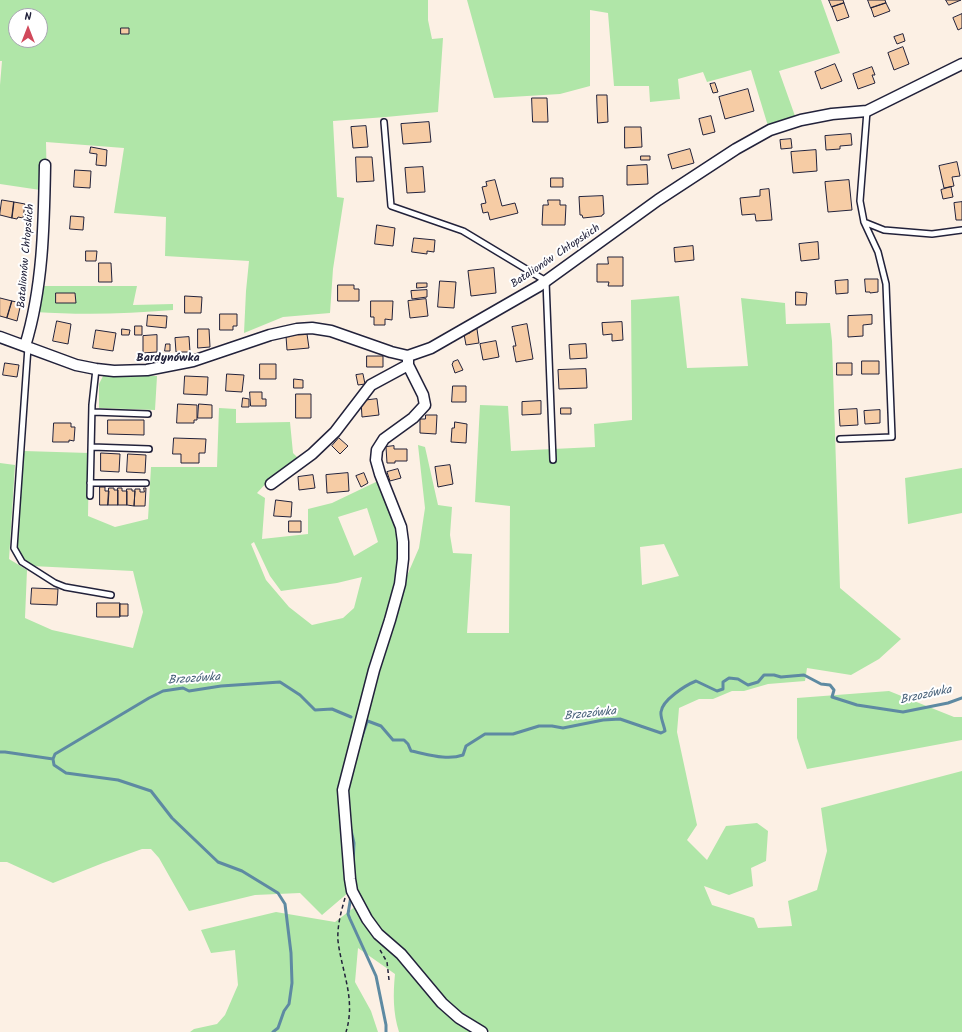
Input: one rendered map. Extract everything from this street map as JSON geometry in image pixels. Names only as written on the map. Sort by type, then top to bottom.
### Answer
[{"type":"street","name":"Batalionów Chłopskich","points":[[271,484],[312,454],[334,432],[371,385],[408,361],[546,281],[658,200],[736,148],[770,130],[801,120],[832,114],[867,111],[962,64]]},
{"type":"street","name":"Batalionów Chłopskich","points":[[26,346],[32,324],[38,289],[43,228],[45,165]]},
{"type":"street","points":[[0,336],[76,364],[96,369],[114,371],[146,370],[172,366],[193,361],[270,335],[297,329],[312,328],[331,331],[391,352],[408,361],[423,395],[425,405],[413,418],[384,439],[377,450],[376,460],[380,474],[400,527],[403,542],[403,559],[400,584],[374,670],[343,790],[350,879],[352,891],[367,919],[378,934],[401,954],[442,1003],[459,1018],[482,1032]]},
{"type":"lane","points":[[840,439],[892,437],[886,284],[878,252],[864,222],[860,200],[867,111]]},
{"type":"lane","points":[[384,122],[391,206],[463,231],[546,281],[553,460]]},
{"type":"lane","points":[[864,222],[884,230],[932,234],[962,230]]},
{"type":"lane","name":"Batalionów Chłopskich","points":[[26,346],[14,548],[22,562],[55,583],[65,587],[112,595]]},
{"type":"lane","points":[[90,496],[96,369]]},
{"type":"lane","points":[[93,412],[148,414]]},
{"type":"lane","points":[[92,447],[149,449]]},
{"type":"lane","points":[[90,482],[146,483]]},
{"type":"path","points":[[346,1032],[350,1019],[348,988],[338,940],[339,920],[350,879]]},
{"type":"path","points":[[378,934],[374,939],[387,962],[390,980]]},
{"type":"green space","points":[[0,0],[428,0],[428,20],[432,39],[443,38],[438,112],[333,121],[337,197],[344,198],[333,269],[330,313],[283,317],[244,333],[249,261],[165,256],[166,217],[114,213],[124,148],[46,142],[47,191],[0,184],[0,85],[2,61],[0,61]]},
{"type":"green space","points":[[467,0],[821,0],[840,53],[779,71],[795,116],[768,126],[751,70],[707,82],[703,72],[678,79],[680,99],[650,102],[649,86],[614,86],[608,13],[590,10],[590,86],[560,94],[494,98]]},
{"type":"green space","points":[[39,286],[137,286],[133,305],[173,304],[173,310],[104,314],[35,312]]},
{"type":"green space","points":[[679,296],[687,368],[748,366],[741,298],[785,303],[786,324],[830,323],[832,341],[840,588],[901,639],[879,659],[851,675],[807,668],[805,681],[768,684],[744,691],[732,691],[713,699],[699,699],[679,708],[677,732],[697,825],[687,840],[707,860],[726,826],[757,823],[768,831],[766,861],[751,868],[753,886],[729,895],[704,886],[712,905],[754,918],[758,928],[792,926],[788,901],[817,890],[827,851],[821,808],[962,771],[962,1032],[490,1032],[461,1016],[444,1000],[405,951],[380,928],[361,901],[353,886],[341,822],[344,871],[349,892],[322,915],[300,893],[255,895],[189,911],[159,858],[151,849],[142,849],[53,883],[7,862],[0,862],[0,463],[15,465],[9,559],[27,570],[25,618],[52,630],[133,648],[143,612],[133,571],[32,566],[22,557],[17,546],[24,451],[89,453],[88,516],[115,527],[148,519],[151,467],[217,467],[219,408],[236,409],[236,423],[290,422],[293,453],[298,458],[270,479],[257,493],[265,498],[262,539],[308,534],[308,509],[332,503],[378,481],[397,527],[400,542],[396,610],[406,578],[419,548],[425,508],[418,445],[425,447],[438,505],[452,507],[450,535],[453,553],[472,554],[467,633],[509,633],[510,506],[475,502],[480,405],[508,406],[511,451],[595,447],[594,424],[632,420],[631,300]],"holes":[[[367,508],[378,542],[354,556],[338,517]],[[254,542],[270,576],[281,591],[337,583],[362,577],[354,608],[343,618],[312,625],[289,607],[266,580],[251,544]],[[664,544],[679,576],[642,585],[640,547]]]},
{"type":"green space","points":[[103,376],[157,376],[155,410],[99,408],[99,384]]},
{"type":"green space","points":[[962,468],[962,513],[908,524],[905,478]]},
{"type":"green space","points":[[889,691],[954,717],[962,717],[962,740],[807,769],[797,738],[797,698]]},
{"type":"green space","points":[[356,906],[437,1005],[455,1021],[474,1032],[399,1032],[394,1003],[395,974],[358,948],[355,982],[371,1011],[378,1032],[190,1032],[194,1029],[217,1024],[225,1015],[238,985],[235,950],[211,953],[201,930],[276,912],[335,922]]},
{"type":"building","points":[[829,0],[843,0],[844,3],[832,7]]},
{"type":"building","points":[[868,0],[885,0],[886,3],[871,8]]},
{"type":"building","points":[[946,0],[961,0],[949,5]]},
{"type":"building","points":[[844,3],[849,17],[837,21],[832,7]]},
{"type":"building","points":[[886,3],[890,11],[874,17],[871,8]]},
{"type":"building","points":[[962,14],[962,28],[958,30],[953,18]]},
{"type":"building","points":[[121,28],[129,28],[129,34],[121,34]]},
{"type":"building","points":[[903,34],[905,41],[897,44],[894,37]]},
{"type":"building","points":[[903,47],[909,64],[894,70],[888,53]]},
{"type":"building","points":[[835,64],[842,81],[821,89],[815,72]]},
{"type":"building","points":[[872,67],[875,75],[872,75],[875,83],[858,89],[853,74]]},
{"type":"building","points":[[715,83],[718,92],[713,93],[710,84]]},
{"type":"building","points":[[748,89],[754,111],[725,119],[719,97]]},
{"type":"building","points":[[597,95],[607,95],[608,122],[598,123]]},
{"type":"building","points":[[532,98],[547,98],[548,122],[533,122]]},
{"type":"building","points":[[711,116],[715,132],[703,135],[699,119]]},
{"type":"building","points":[[429,122],[431,142],[403,144],[401,124]]},
{"type":"building","points":[[366,126],[368,147],[353,148],[351,127]]},
{"type":"building","points":[[625,127],[641,127],[642,147],[625,148]]},
{"type":"building","points":[[851,134],[852,145],[840,146],[840,149],[826,150],[825,136]]},
{"type":"building","points":[[791,139],[792,148],[781,149],[780,140]]},
{"type":"building","points":[[91,147],[107,150],[106,166],[96,165],[97,154],[90,153]]},
{"type":"building","points":[[690,149],[694,163],[672,169],[668,155]]},
{"type":"building","points":[[816,150],[817,171],[793,173],[791,152]]},
{"type":"building","points":[[641,156],[650,156],[650,160],[641,160]]},
{"type":"building","points":[[356,157],[372,157],[374,181],[357,182]]},
{"type":"building","points":[[957,162],[960,176],[952,177],[954,186],[944,188],[939,166]]},
{"type":"building","points":[[647,165],[648,184],[627,185],[627,166]]},
{"type":"building","points":[[423,167],[425,192],[407,193],[405,168]]},
{"type":"building","points":[[75,170],[91,171],[90,188],[74,187]]},
{"type":"building","points":[[551,178],[563,178],[563,187],[551,187]]},
{"type":"building","points":[[495,180],[502,206],[515,203],[518,213],[490,220],[488,212],[483,213],[481,204],[486,203],[482,187],[487,186],[486,182]]},
{"type":"building","points":[[849,180],[852,210],[828,212],[825,182]]},
{"type":"building","points":[[951,187],[953,197],[943,199],[941,190]]},
{"type":"building","points":[[769,189],[772,220],[756,221],[755,214],[742,215],[740,198],[760,196],[760,190]]},
{"type":"building","points":[[603,196],[604,214],[602,216],[583,218],[582,215],[580,215],[579,197]]},
{"type":"building","points":[[2,200],[14,202],[12,218],[0,215]]},
{"type":"building","points":[[548,200],[560,200],[560,205],[566,205],[565,225],[542,225],[543,205],[548,205]]},
{"type":"building","points":[[14,202],[25,204],[23,218],[12,218]]},
{"type":"building","points":[[962,202],[962,220],[956,220],[954,203]]},
{"type":"building","points":[[71,216],[84,217],[83,230],[70,229]]},
{"type":"building","points":[[377,225],[395,228],[393,246],[375,244]]},
{"type":"building","points":[[414,238],[435,240],[434,252],[427,251],[427,254],[412,252]]},
{"type":"building","points":[[818,242],[819,259],[801,261],[799,244]]},
{"type":"building","points":[[693,246],[694,260],[675,262],[674,248]]},
{"type":"building","points":[[86,251],[97,251],[96,261],[86,261]]},
{"type":"building","points":[[608,257],[623,257],[623,286],[608,286],[609,282],[597,282],[597,264],[608,264]]},
{"type":"building","points":[[99,263],[111,263],[112,282],[99,282]]},
{"type":"building","points":[[494,268],[496,293],[471,296],[468,271]]},
{"type":"building","points":[[865,279],[878,279],[878,292],[866,292]]},
{"type":"building","points":[[848,280],[848,293],[836,294],[835,281]]},
{"type":"building","points":[[440,281],[456,282],[454,308],[438,307]]},
{"type":"building","points":[[417,283],[427,283],[427,287],[417,288]]},
{"type":"building","points":[[338,285],[354,285],[354,289],[359,289],[359,301],[338,301]]},
{"type":"building","points":[[427,290],[427,297],[412,299],[411,291]]},
{"type":"building","points":[[796,292],[807,293],[806,305],[796,305]]},
{"type":"building","points":[[56,293],[75,293],[76,303],[56,303]]},
{"type":"building","points":[[185,296],[202,297],[201,313],[185,313]]},
{"type":"building","points":[[0,298],[12,301],[7,318],[0,316]]},
{"type":"building","points":[[426,299],[428,316],[410,318],[408,301]]},
{"type":"building","points":[[12,301],[21,303],[17,321],[7,318]]},
{"type":"building","points":[[371,301],[393,301],[392,320],[385,319],[385,325],[374,325],[374,317],[371,317]]},
{"type":"building","points":[[220,314],[237,314],[237,326],[233,326],[233,330],[220,330]]},
{"type":"building","points":[[148,315],[167,316],[166,328],[147,326]]},
{"type":"building","points":[[872,315],[872,324],[863,325],[863,336],[848,337],[848,316]]},
{"type":"building","points":[[57,321],[71,324],[68,344],[53,341]]},
{"type":"building","points":[[622,322],[623,340],[612,341],[612,334],[603,335],[602,323]]},
{"type":"building","points":[[527,324],[533,359],[516,362],[513,346],[516,346],[512,327]]},
{"type":"building","points":[[135,326],[142,326],[142,335],[135,335]]},
{"type":"building","points":[[122,329],[130,330],[129,335],[122,335]]},
{"type":"building","points":[[198,329],[209,329],[210,347],[198,348]]},
{"type":"building","points":[[477,329],[479,343],[466,345],[464,334],[470,333],[469,330]]},
{"type":"building","points":[[96,330],[116,333],[113,351],[93,348]]},
{"type":"building","points":[[307,334],[309,348],[287,350],[286,336]]},
{"type":"building","points":[[157,335],[157,352],[143,353],[143,336]]},
{"type":"building","points":[[189,337],[190,352],[176,352],[175,338]]},
{"type":"building","points":[[496,341],[499,357],[483,360],[480,344]]},
{"type":"building","points":[[166,344],[170,344],[170,351],[165,351]]},
{"type":"building","points":[[586,344],[587,358],[570,359],[569,345]]},
{"type":"building","points":[[367,356],[383,356],[383,367],[367,367]]},
{"type":"building","points":[[458,360],[463,370],[455,373],[452,364]]},
{"type":"building","points":[[862,361],[879,361],[879,374],[862,374]]},
{"type":"building","points":[[5,363],[19,365],[17,377],[3,375]]},
{"type":"building","points":[[837,363],[852,363],[852,375],[837,375]]},
{"type":"building","points":[[260,364],[276,364],[276,379],[260,379]]},
{"type":"building","points":[[586,369],[587,388],[559,389],[558,370]]},
{"type":"building","points":[[227,374],[244,375],[242,392],[226,391]]},
{"type":"building","points":[[363,374],[365,384],[358,385],[356,375]]},
{"type":"building","points":[[185,376],[208,377],[207,395],[184,394]]},
{"type":"building","points":[[294,379],[303,380],[303,388],[294,388]]},
{"type":"building","points":[[453,386],[466,386],[466,402],[452,402]]},
{"type":"building","points":[[250,392],[262,392],[262,399],[266,399],[266,406],[251,406]]},
{"type":"building","points":[[296,394],[311,394],[311,418],[296,418]]},
{"type":"building","points":[[243,398],[249,399],[249,407],[242,407]]},
{"type":"building","points":[[377,399],[379,415],[362,417],[361,401]]},
{"type":"building","points":[[541,401],[541,414],[522,415],[522,402]]},
{"type":"building","points":[[178,404],[197,405],[197,420],[194,420],[194,423],[177,423]]},
{"type":"building","points":[[199,404],[212,405],[212,418],[198,418]]},
{"type":"building","points":[[561,408],[571,408],[571,414],[561,414]]},
{"type":"building","points":[[857,409],[858,425],[840,426],[839,410]]},
{"type":"building","points":[[880,410],[880,423],[865,424],[864,411]]},
{"type":"building","points":[[426,415],[437,415],[436,434],[420,433],[420,419],[425,419]]},
{"type":"building","points":[[108,420],[144,420],[144,435],[108,434]]},
{"type":"building","points":[[455,422],[467,424],[466,443],[451,442],[452,428],[454,428]]},
{"type":"building","points":[[54,423],[71,423],[71,427],[75,427],[74,441],[69,440],[69,442],[53,442]]},
{"type":"building","points":[[174,438],[206,439],[205,453],[199,453],[199,463],[181,463],[181,454],[173,454]]},
{"type":"building","points":[[339,438],[348,446],[340,454],[332,446]]},
{"type":"building","points":[[394,446],[394,449],[407,449],[407,461],[387,463],[386,447]]},
{"type":"building","points":[[101,453],[120,454],[119,472],[101,471]]},
{"type":"building","points":[[128,454],[146,455],[145,473],[127,472]]},
{"type":"building","points":[[450,465],[453,484],[438,487],[435,467]]},
{"type":"building","points":[[398,469],[401,478],[390,481],[387,472]]},
{"type":"building","points":[[348,473],[349,491],[327,493],[326,475]]},
{"type":"building","points":[[364,473],[368,483],[361,487],[356,476]]},
{"type":"building","points":[[313,475],[315,488],[299,490],[298,477]]},
{"type":"building","points":[[100,487],[105,487],[105,491],[109,491],[108,505],[100,505]]},
{"type":"building","points":[[109,488],[118,490],[118,505],[108,505]]},
{"type":"building","points":[[118,488],[122,488],[122,491],[127,491],[127,505],[118,505]]},
{"type":"building","points":[[144,488],[146,488],[145,506],[134,506],[135,489],[140,489],[140,492],[144,492]]},
{"type":"building","points":[[127,489],[132,489],[132,491],[135,491],[134,506],[127,505]]},
{"type":"building","points":[[276,500],[292,502],[291,517],[274,516]]},
{"type":"building","points":[[289,521],[301,521],[301,532],[289,532]]},
{"type":"building","points":[[32,588],[58,589],[57,605],[31,604]]},
{"type":"building","points":[[97,603],[120,603],[120,617],[97,617]]},
{"type":"building","points":[[120,604],[128,604],[128,616],[120,616]]},
{"type":"waterway","name":"Brzozówka","points":[[365,720],[381,726],[393,740],[404,740],[408,744],[411,751],[444,757],[457,757],[463,755],[466,746],[485,734],[513,734],[539,726],[563,728],[603,720],[620,719],[661,733],[665,731],[661,714],[662,707],[681,689],[696,681],[717,691],[723,689],[723,682],[729,678],[738,679],[748,685],[758,682],[764,675],[781,677],[804,675],[821,684],[830,685],[834,690],[832,697],[857,705],[903,712],[948,703],[962,698]]},
{"type":"waterway","name":"Brzozówka","points":[[0,752],[53,759],[55,754],[149,698],[163,691],[183,688],[189,691],[221,686],[280,682],[300,695],[315,710],[332,709],[351,717]]},
{"type":"waterway","points":[[360,742],[367,722]]},
{"type":"waterway","points":[[53,759],[54,765],[66,773],[118,780],[151,791],[172,818],[218,862],[242,871],[278,893],[285,904],[291,953],[292,983],[289,1004],[284,1011],[278,1028],[273,1032]]},
{"type":"waterway","points":[[351,830],[354,843],[353,864]]},
{"type":"waterway","points":[[351,896],[348,914],[376,976],[386,1025],[386,1032]]},
{"type":"district","name":"Bardynówka","points":[[168,359]]}]
